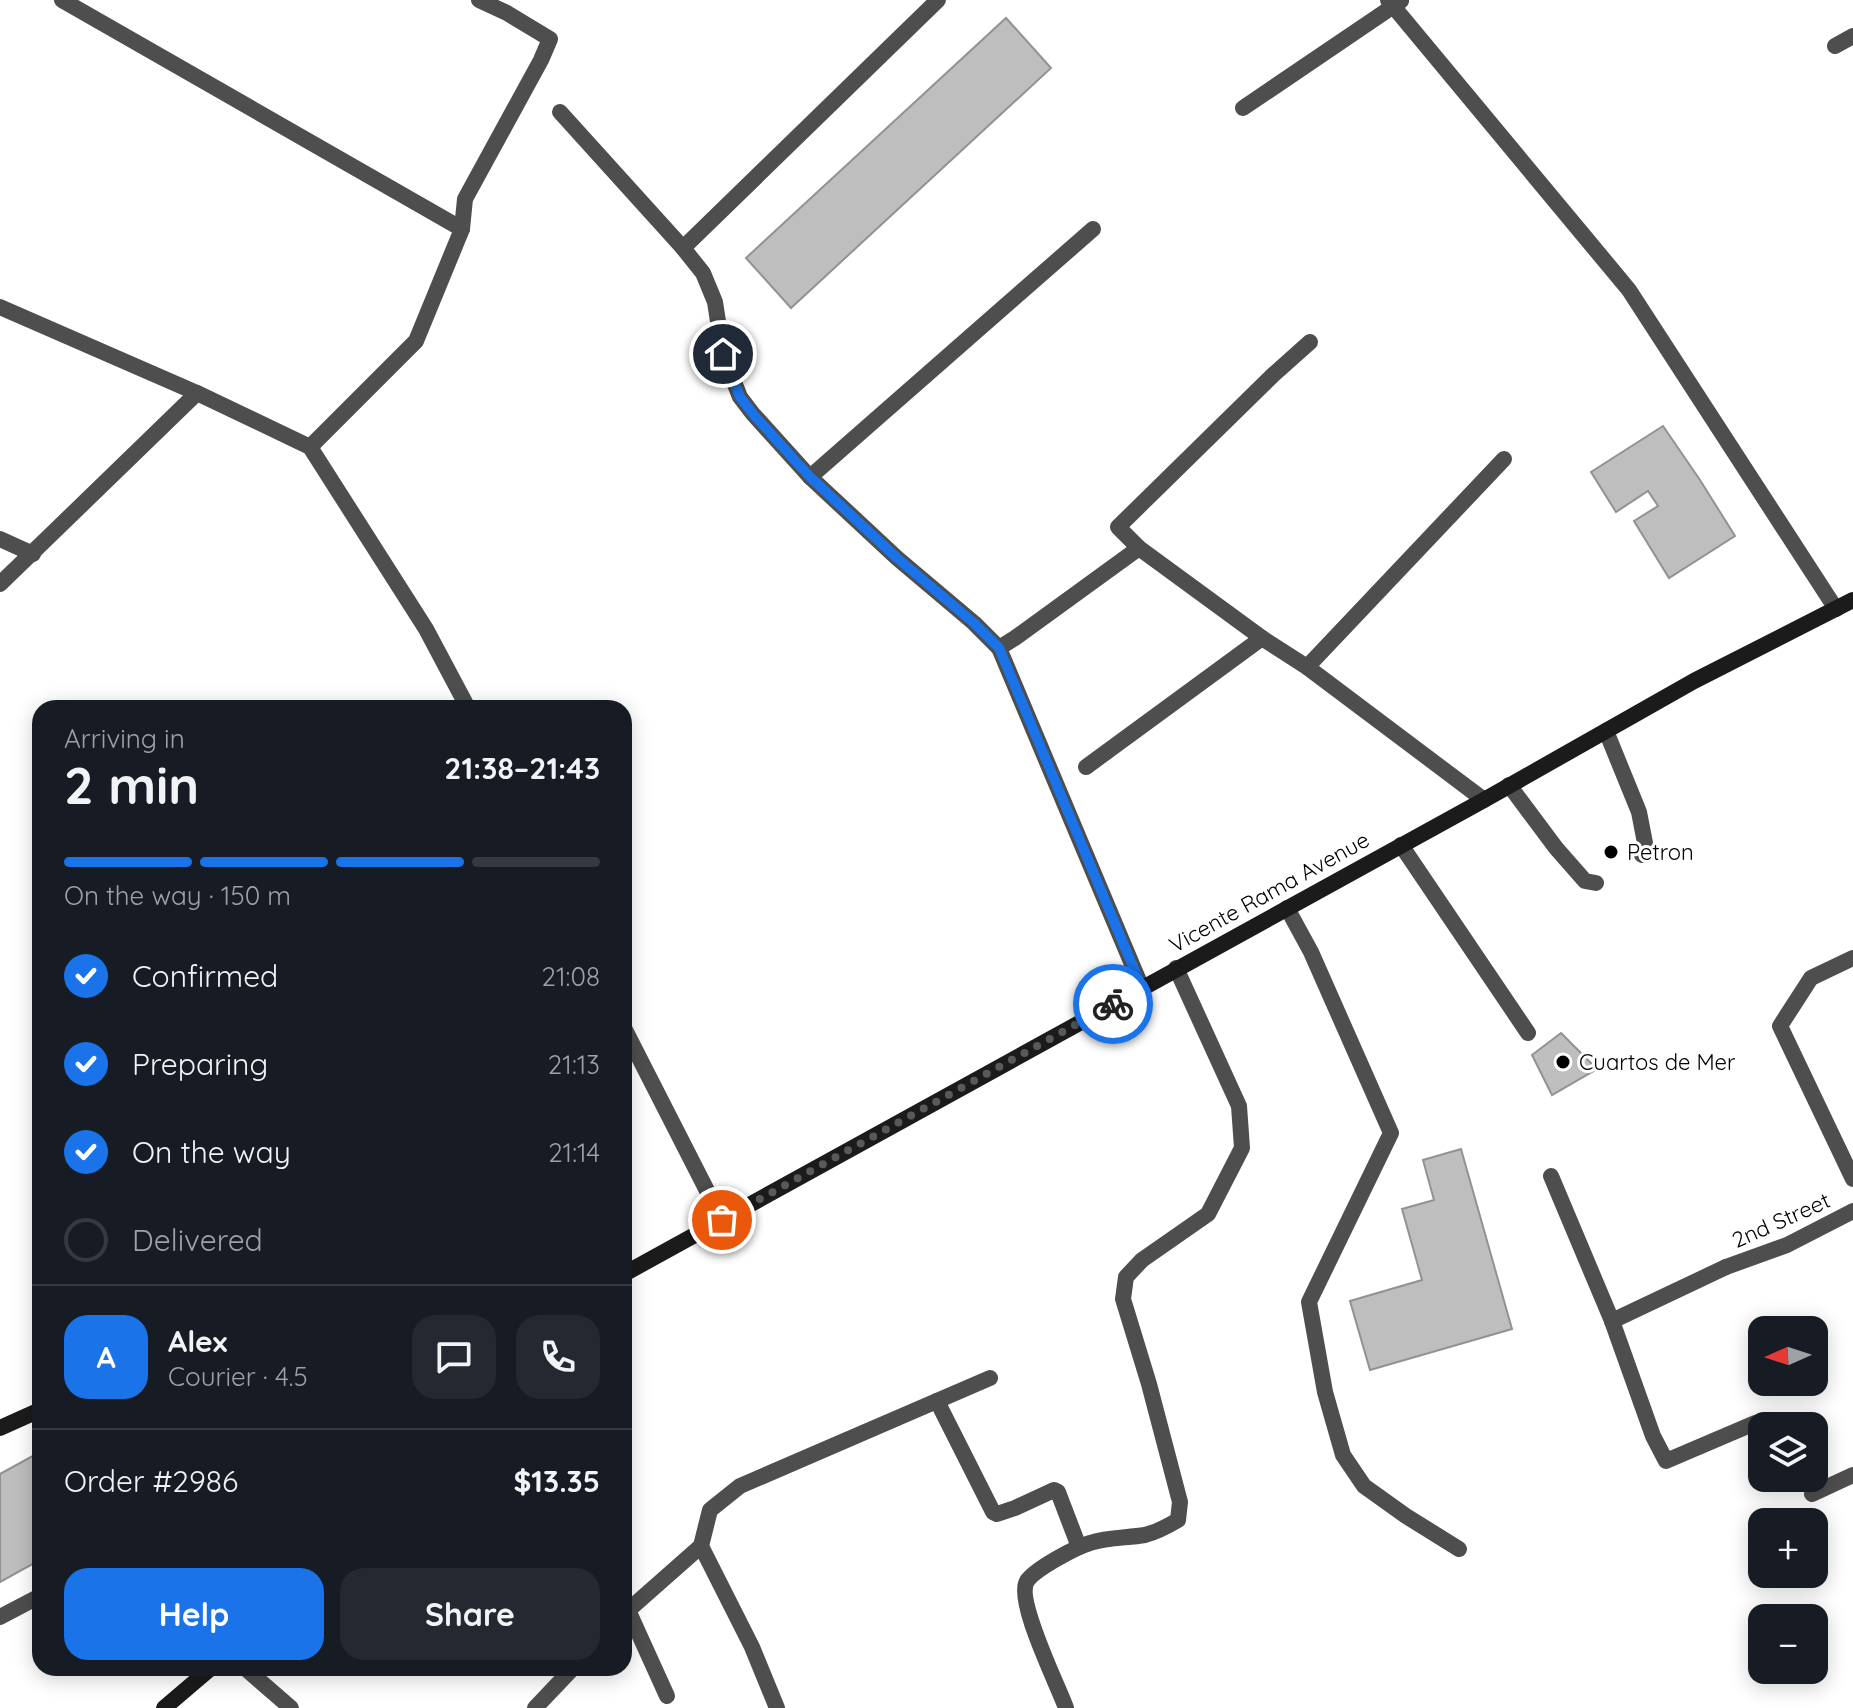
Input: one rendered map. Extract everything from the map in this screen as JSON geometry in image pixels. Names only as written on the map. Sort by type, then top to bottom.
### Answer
[{"type":"main road","name":"Vicente Rama Avenue","points":[[632,1270],[1694,681],[1853,600]]},
{"type":"main road","points":[[0,1428],[32,1414]]},
{"type":"main road","points":[[164,1708],[202,1676]]},
{"type":"street","points":[[62,0],[462,229]]},
{"type":"street","points":[[310,447],[416,341],[462,229],[465,199],[550,39],[510,6],[479,0]]},
{"type":"street","points":[[683,248],[938,0]]},
{"type":"street","points":[[1243,108],[1394,2],[1629,290],[1836,609]]},
{"type":"street","points":[[1835,46],[1853,36]]},
{"type":"street","points":[[560,112],[703,273],[715,302],[723,354],[740,397],[753,414],[810,477],[999,648],[1142,988]]},
{"type":"street","points":[[810,477],[1093,229]]},
{"type":"street","points":[[0,307],[197,393],[310,447],[426,629],[464,700]]},
{"type":"street","points":[[1310,342],[1118,527],[1139,548],[1307,667],[1484,800]]},
{"type":"street","points":[[0,584],[197,393]]},
{"type":"street","points":[[1307,667],[1504,459]]},
{"type":"street","points":[[0,539],[33,554]]},
{"type":"street","points":[[999,648],[1139,548]]},
{"type":"street","points":[[1086,767],[1262,638]]},
{"type":"street","points":[[1606,731],[1639,812],[1645,843],[1642,855]]},
{"type":"street","points":[[1509,785],[1585,881],[1596,883]]},
{"type":"street","points":[[1401,845],[1528,1033]]},
{"type":"street","points":[[1287,908],[1311,952],[1391,1133],[1309,1302],[1325,1392],[1343,1455],[1364,1486],[1459,1549]]},
{"type":"street","points":[[1853,958],[1811,978],[1780,1026],[1853,1179]]},
{"type":"street","points":[[1066,1708],[1029,1615],[1024,1594],[1026,1582],[1043,1566],[1079,1547],[1146,1535],[1178,1520],[1180,1502],[1123,1299],[1126,1277],[1142,1260],[1208,1214],[1242,1148],[1239,1106],[1176,968]]},
{"type":"street","points":[[632,1044],[722,1220]]},
{"type":"street","points":[[1551,1176],[1612,1321],[1653,1436],[1666,1461],[1748,1426]]},
{"type":"street","name":"2nd Street","points":[[1612,1321],[1726,1267],[1787,1245],[1853,1211]]},
{"type":"street","points":[[632,1607],[701,1546],[710,1510],[740,1486],[990,1378]]},
{"type":"street","points":[[937,1401],[993,1512],[997,1514],[1015,1508],[1054,1490],[1058,1492],[1079,1547]]},
{"type":"street","points":[[1812,1494],[1853,1475]]},
{"type":"street","points":[[701,1546],[752,1647],[777,1708]]},
{"type":"street","points":[[0,1617],[32,1600]]},
{"type":"street","points":[[632,1624],[667,1696]]},
{"type":"street","points":[[254,1676],[291,1708]]},
{"type":"street","points":[[535,1708],[565,1676]]},
{"type":"building","points":[[1006,18],[1051,68],[791,308],[746,258]]},
{"type":"building","points":[[1663,426],[1735,536],[1669,578],[1634,521],[1658,506],[1648,491],[1616,512],[1591,472]]},
{"type":"building","name":"Cuartos de Mer","points":[[1561,1033],[1597,1069],[1552,1095],[1532,1055]]},
{"type":"building","points":[[1461,1149],[1512,1329],[1370,1370],[1350,1301],[1422,1280],[1402,1209],[1434,1200],[1423,1160]]},
{"type":"building","points":[[32,1456],[32,1564],[0,1582],[0,1474]]},
{"type":"way so far","points":[[722,1220],[1113,1004]]},
{"type":"place","name":"Petron","points":[[1611,852]]},
{"type":"place","name":"Cuartos de Mer","points":[[1563,1062]]},
{"type":"route","points":[[723,354],[740,397],[810,477],[999,648],[1142,988],[1113,1004]]}]
